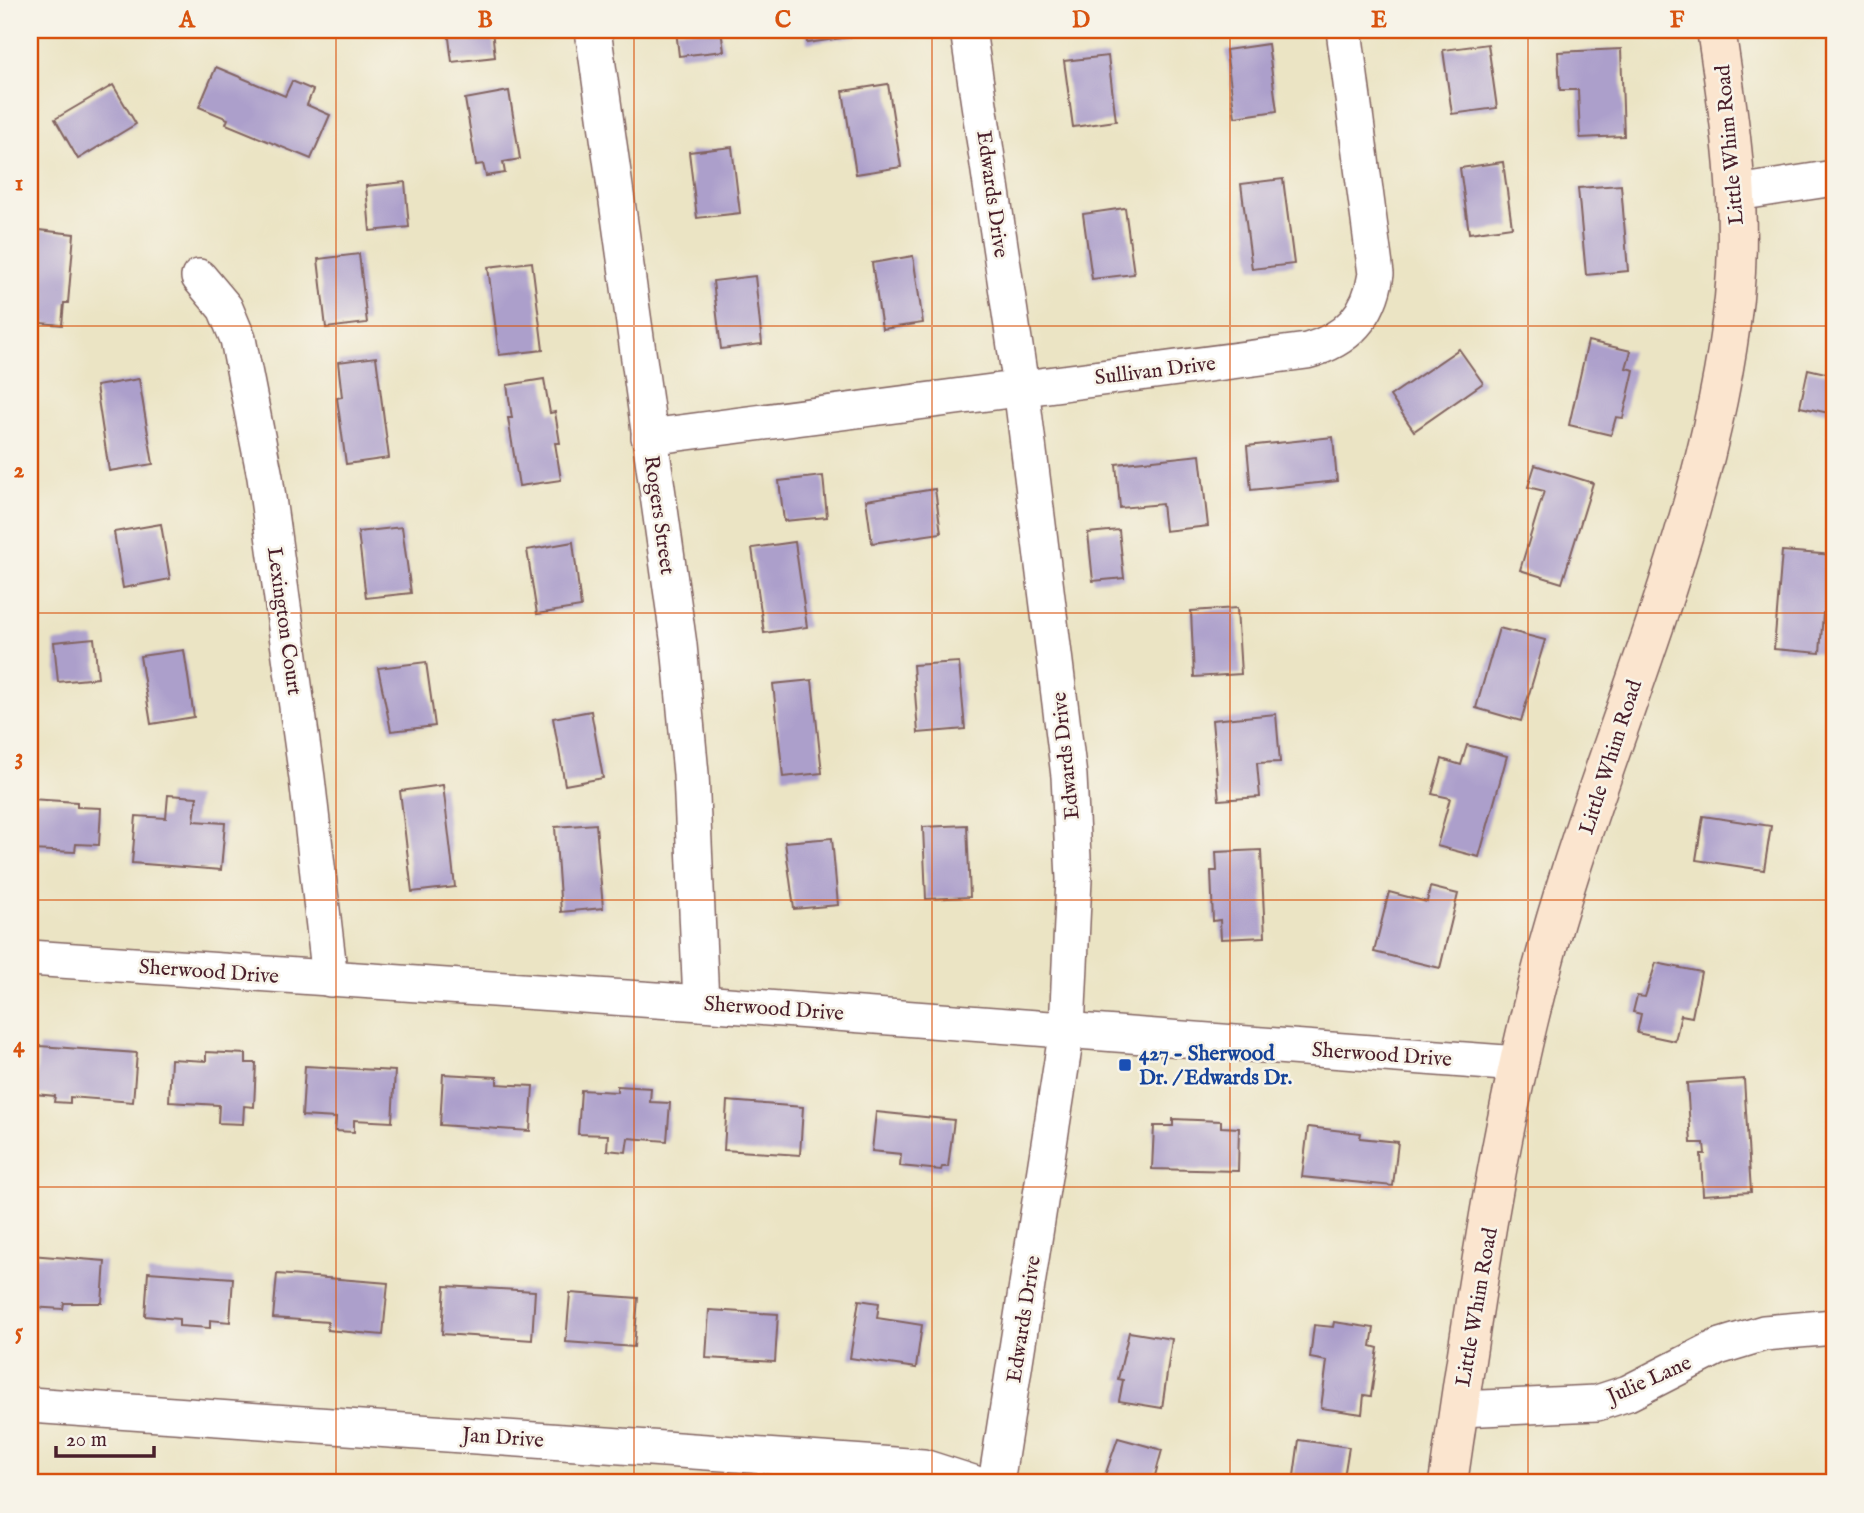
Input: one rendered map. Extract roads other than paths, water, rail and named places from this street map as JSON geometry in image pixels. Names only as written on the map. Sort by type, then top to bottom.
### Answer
[{"type":"street","name":"Rogers Street","points":[[593,30],[682,670],[691,774],[701,1003]]},
{"type":"street","name":"Edwards Drive","points":[[968,30],[1021,387],[1069,776],[1074,879],[1067,1029],[996,1483]]},
{"type":"street","name":"Sullivan Drive","points":[[649,438],[1307,351],[1343,337],[1363,315],[1373,293],[1376,274],[1343,30]]},
{"type":"street","name":"Little Whim Road","points":[[1448,1483],[1518,1064],[1549,944],[1693,502],[1715,414],[1734,299],[1737,193],[1716,30]]},
{"type":"street","points":[[1737,193],[1834,178]]},
{"type":"street","name":"Lexington Court","points":[[199,277],[225,308],[238,339],[265,477],[307,778],[330,979]]},
{"type":"street","name":"Sherwood Drive","points":[[30,958],[1067,1029],[1518,1064]]},
{"type":"street","name":"Julie Lane","points":[[1459,1409],[1597,1403],[1628,1393],[1718,1347],[1764,1333],[1834,1327]]},
{"type":"street","name":"Jan Drive","points":[[30,1405],[923,1467],[973,1483]]},
{"type":"place","name":"427 - Sherwood Dr. / Edwards Dr.","points":[[1125,1065]]}]
